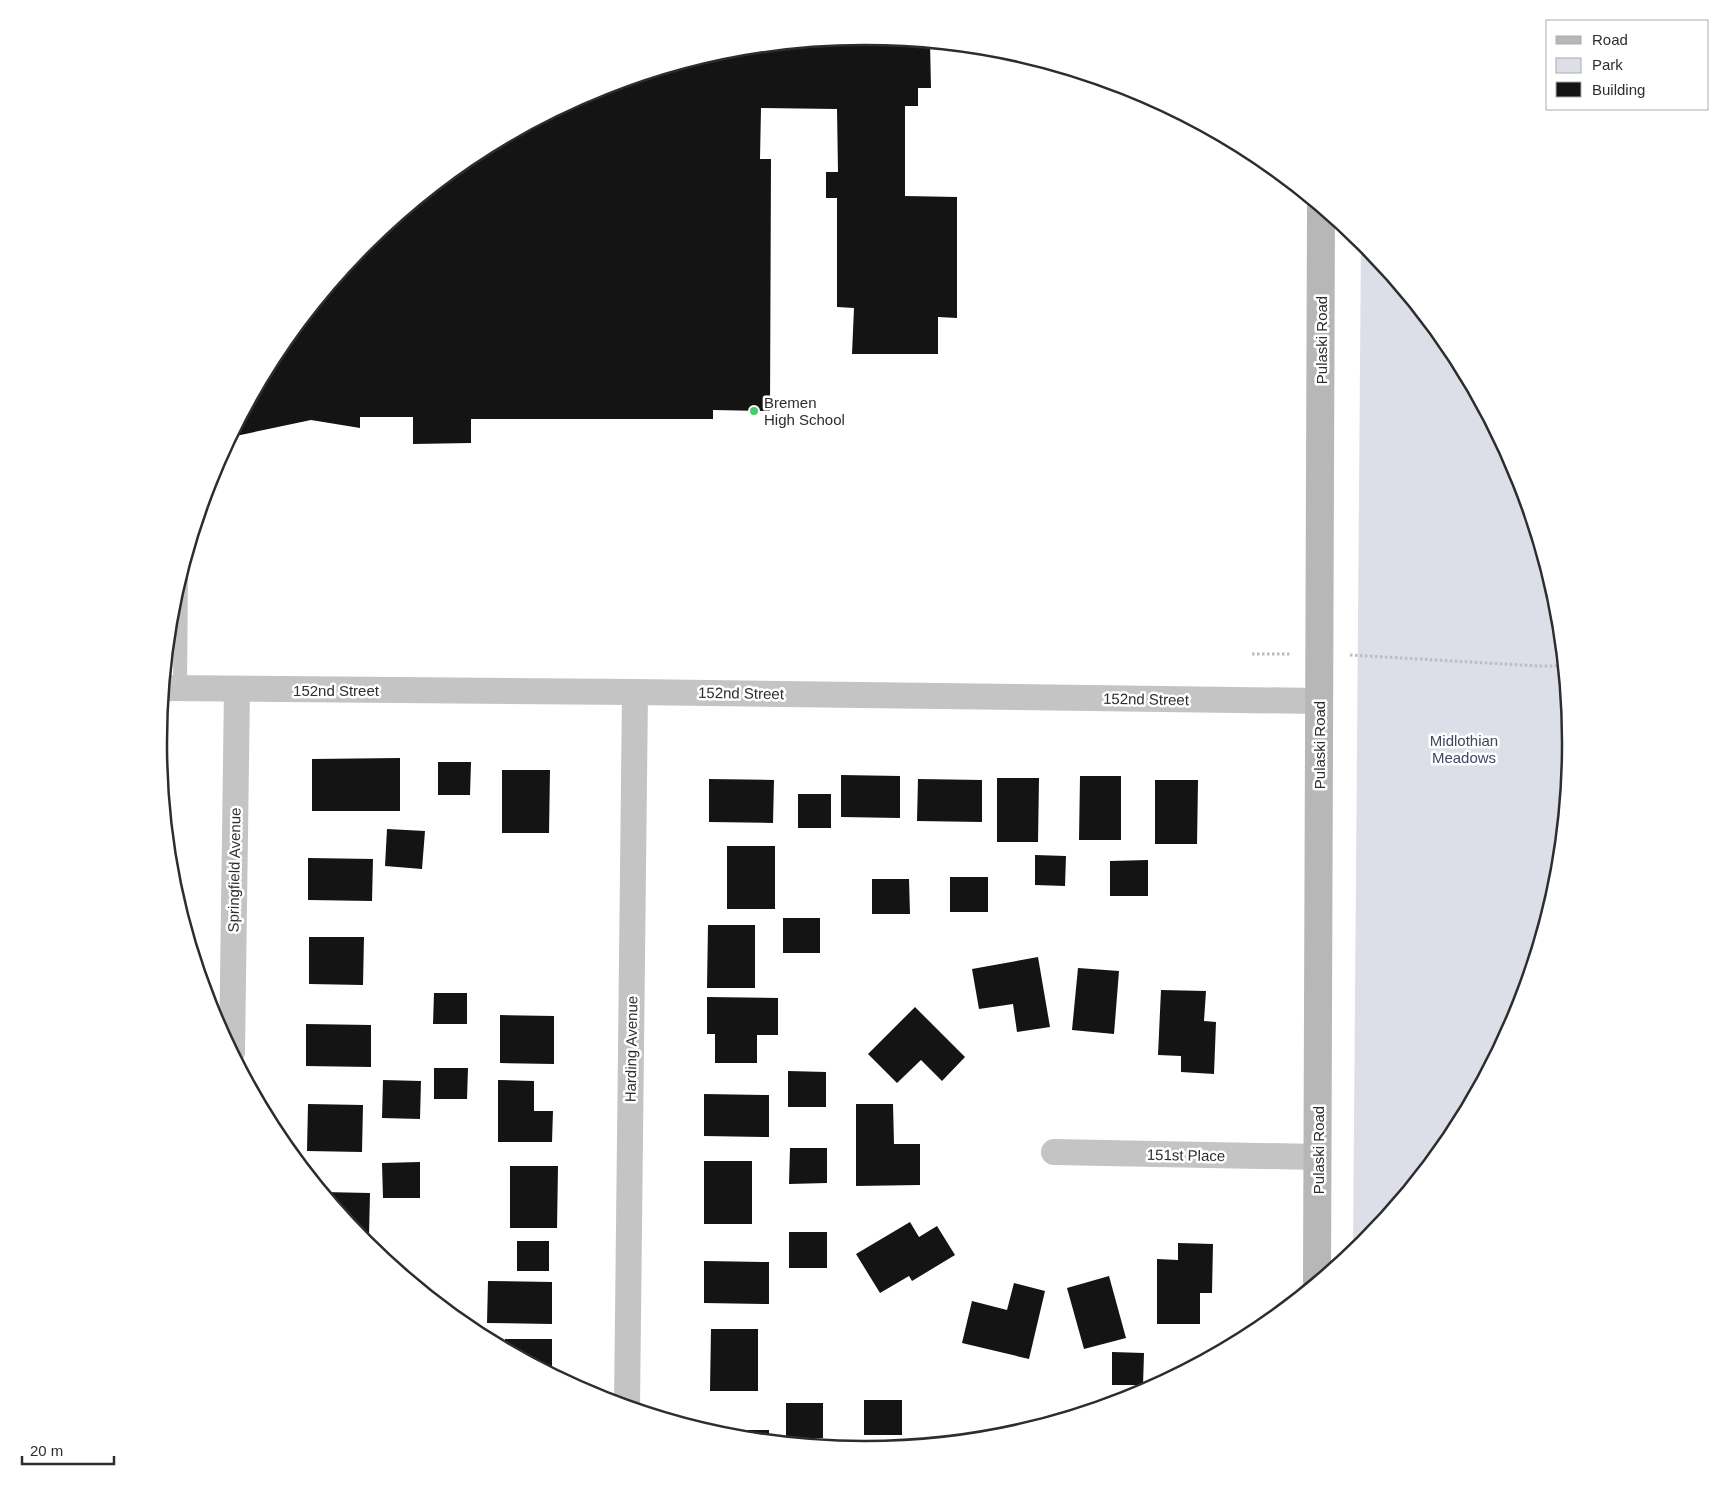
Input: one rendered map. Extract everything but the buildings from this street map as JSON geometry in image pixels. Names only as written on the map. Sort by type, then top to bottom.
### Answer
[{"type":"main road","name":"Pulaski Road","points":[[1317,1274],[1321,215]]},
{"type":"street","name":"152nd Street","points":[[172,689],[635,692],[1319,701]]},
{"type":"street","name":"Springfield Avenue","points":[[232,1038],[237,689]]},
{"type":"street","name":"Harding Avenue","points":[[627,1399],[635,692]]},
{"type":"street","name":"151st Place","points":[[1054,1152],[1318,1157]]},
{"type":"lane","points":[[172,689],[177,623]]},
{"type":"path","points":[[1358,655],[1558,666]]},
{"type":"green space","name":"Midlothian Meadows","points":[[1361,252],[1418,318],[1445,355],[1491,434],[1509,476],[1539,562],[1549,607],[1557,652],[1561,697],[1562,743],[1561,789],[1557,834],[1549,879],[1539,924],[1509,1010],[1491,1052],[1445,1131],[1389,1203],[1353,1242]]},
{"type":"place","name":"Bremen High School","points":[[754,411]]}]
